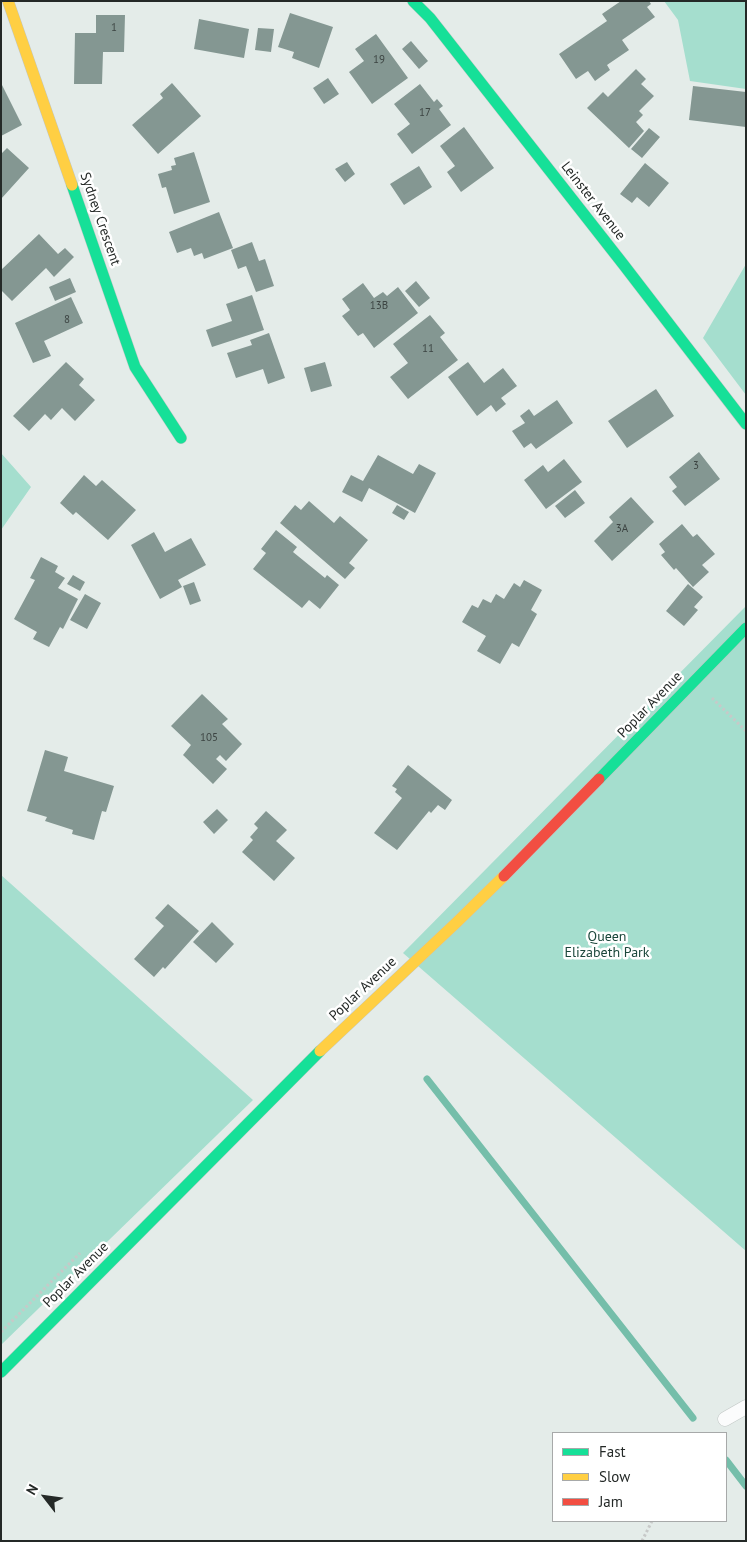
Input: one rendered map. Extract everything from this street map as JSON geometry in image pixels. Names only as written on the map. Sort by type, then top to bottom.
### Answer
[{"type":"main road","name":"Sydney Crescent","points":[[8,1],[135,367],[181,438]]},
{"type":"main road","name":"Leinster Avenue","points":[[413,1],[430,18],[746,424]]},
{"type":"main road","name":"Poplar Avenue","points":[[1,1372],[280,1090],[457,922],[746,628]]},
{"type":"lane","points":[[725,1419],[746,1407]]},
{"type":"path","points":[[694,681],[746,731]]},
{"type":"path","points":[[642,1541],[652,1522]]},
{"type":"green space","points":[[664,1],[746,1],[746,89],[690,81],[678,20]]},
{"type":"green space","points":[[746,264],[746,395],[703,338]]},
{"type":"green space","points":[[1,453],[31,487],[1,530]]},
{"type":"green space","name":"Queen Elizabeth Park","points":[[746,606],[746,1251],[403,953]]},
{"type":"green space","points":[[1,875],[253,1100],[1,1345]]},
{"type":"building","points":[[621,1],[649,1],[651,4],[647,7],[655,17],[622,40],[629,50],[607,65],[610,70],[595,81],[588,71],[576,79],[559,54],[607,21],[602,14]]},
{"type":"building","points":[[290,13],[333,27],[319,68],[292,58],[294,52],[278,47]]},
{"type":"building","points":[[96,15],[125,15],[124,52],[103,52],[102,84],[74,84],[75,33],[96,33]]},
{"type":"building","points":[[199,19],[249,29],[244,58],[194,49]]},
{"type":"building","points":[[258,28],[274,29],[271,52],[255,50]]},
{"type":"building","points":[[376,34],[408,78],[372,104],[349,72],[364,61],[355,49]]},
{"type":"building","points":[[411,41],[428,61],[419,69],[402,49]]},
{"type":"building","points":[[636,69],[646,79],[641,84],[654,96],[639,111],[643,115],[636,122],[644,131],[629,148],[587,108],[603,92],[608,97]]},
{"type":"building","points":[[328,78],[339,94],[324,104],[313,88]]},
{"type":"building","points":[[1,83],[22,125],[1,136]]},
{"type":"building","points":[[172,83],[201,116],[158,154],[132,125],[163,98],[160,94]]},
{"type":"building","points":[[420,84],[434,102],[437,99],[443,106],[439,109],[451,125],[412,154],[397,134],[410,124],[394,104]]},
{"type":"building","points":[[693,86],[746,92],[746,127],[689,120]]},
{"type":"building","points":[[464,127],[494,168],[461,192],[447,172],[455,166],[440,146]]},
{"type":"building","points":[[649,128],[660,137],[642,158],[631,149]]},
{"type":"building","points":[[7,148],[29,168],[1,199],[1,154]]},
{"type":"building","points":[[194,152],[210,202],[174,214],[166,187],[162,188],[158,174],[172,170],[171,166],[176,165],[174,158]]},
{"type":"building","points":[[347,162],[355,174],[345,182],[335,169]]},
{"type":"building","points":[[645,163],[669,183],[649,207],[637,197],[632,203],[620,194]]},
{"type":"building","points":[[419,166],[432,187],[404,205],[390,184]]},
{"type":"building","points":[[219,212],[233,248],[204,259],[202,253],[194,256],[191,248],[177,253],[169,232]]},
{"type":"building","points":[[39,234],[58,254],[65,248],[74,257],[54,277],[46,268],[12,301],[1,290],[1,270]]},
{"type":"building","points":[[252,242],[259,261],[265,259],[274,286],[256,292],[246,266],[238,269],[231,250]]},
{"type":"building","points":[[70,278],[76,292],[55,301],[49,287]]},
{"type":"building","points":[[416,281],[430,298],[419,307],[405,291]]},
{"type":"building","points":[[363,283],[374,298],[383,292],[387,296],[398,287],[418,313],[374,348],[363,333],[358,336],[342,316],[350,310],[342,299]]},
{"type":"building","points":[[252,295],[264,330],[212,347],[206,330],[232,321],[226,304]]},
{"type":"building","points":[[71,297],[83,323],[44,341],[51,356],[33,363],[15,323]]},
{"type":"building","points":[[430,315],[445,333],[440,337],[458,360],[408,399],[390,377],[408,363],[393,344]]},
{"type":"building","points":[[269,333],[285,378],[268,384],[263,369],[236,378],[227,353],[252,345],[250,340]]},
{"type":"building","points":[[66,362],[84,379],[79,385],[95,400],[75,421],[62,408],[51,420],[45,414],[29,431],[13,416]]},
{"type":"building","points":[[325,362],[332,386],[311,392],[304,368]]},
{"type":"building","points":[[468,362],[484,383],[503,368],[517,386],[501,398],[506,404],[496,412],[491,405],[477,416],[448,377]]},
{"type":"building","points":[[656,389],[674,416],[627,448],[608,421]]},
{"type":"building","points":[[557,400],[573,423],[536,449],[531,443],[524,448],[512,431],[525,423],[520,416],[529,409],[534,416]]},
{"type":"building","points":[[699,452],[720,479],[685,506],[672,491],[677,487],[669,477]]},
{"type":"building","points":[[378,455],[413,474],[419,464],[436,473],[415,513],[369,488],[362,502],[342,492],[351,475],[363,481]]},
{"type":"building","points":[[564,459],[582,482],[546,509],[524,480],[543,465],[548,472]]},
{"type":"building","points":[[84,475],[96,486],[102,480],[136,510],[108,540],[76,512],[73,515],[60,503]]},
{"type":"building","points":[[575,490],[585,503],[565,518],[555,506]]},
{"type":"building","points":[[631,497],[654,522],[612,561],[594,541],[613,522],[609,517]]},
{"type":"building","points":[[309,501],[334,523],[340,516],[368,540],[349,563],[355,568],[345,579],[280,523],[295,505],[301,510]]},
{"type":"building","points":[[397,505],[409,512],[404,520],[392,513]]},
{"type":"building","points":[[682,524],[693,537],[697,534],[715,554],[702,565],[709,572],[693,587],[661,555],[665,552],[659,544]]},
{"type":"building","points":[[276,530],[297,547],[293,552],[325,578],[327,575],[339,585],[320,609],[309,600],[302,608],[253,569],[266,553],[261,549]]},
{"type":"building","points":[[154,532],[165,552],[191,538],[206,565],[178,580],[182,587],[160,599],[131,545]]},
{"type":"building","points":[[41,557],[58,566],[55,572],[65,578],[58,588],[78,599],[63,629],[60,627],[49,647],[33,639],[37,632],[14,619],[35,580],[30,578]]},
{"type":"building","points":[[73,575],[85,582],[80,591],[67,584]]},
{"type":"building","points":[[524,580],[542,590],[531,610],[537,614],[519,647],[512,643],[500,664],[477,651],[486,636],[462,622],[472,605],[478,608],[483,599],[491,603],[496,594],[504,599],[514,583],[520,587]]},
{"type":"building","points":[[194,582],[201,601],[190,605],[183,586]]},
{"type":"building","points":[[688,584],[703,597],[694,607],[698,610],[684,626],[666,611]]},
{"type":"building","points":[[85,594],[101,603],[87,629],[70,620]]},
{"type":"building","points":[[202,694],[228,719],[222,724],[242,744],[226,761],[220,755],[216,759],[227,769],[213,784],[183,755],[191,745],[171,726]]},
{"type":"building","points":[[45,750],[68,757],[64,771],[114,786],[106,812],[102,811],[94,840],[72,834],[73,830],[45,821],[47,817],[27,811]]},
{"type":"building","points":[[408,765],[452,800],[445,810],[438,805],[431,813],[429,811],[397,850],[374,833],[402,798],[395,792],[397,789],[392,786]]},
{"type":"building","points":[[217,809],[228,820],[214,834],[203,822]]},
{"type":"building","points":[[266,811],[287,830],[276,841],[295,858],[274,881],[242,852],[253,840],[250,837],[258,828],[254,824]]},
{"type":"building","points":[[168,904],[199,931],[165,969],[163,967],[154,977],[134,959],[164,926],[155,918]]},
{"type":"building","points":[[212,922],[234,944],[216,963],[193,942]]},
{"type":"waterway","points":[[427,1079],[693,1418]]},
{"type":"waterway","points":[[727,1461],[746,1486]]},
{"type":"traffic: fast","points":[[413,1],[430,18],[746,424]]},
{"type":"traffic: fast","points":[[72,185],[135,367],[181,438]]},
{"type":"traffic: fast","points":[[599,779],[746,628]]},
{"type":"traffic: fast","points":[[1,1372],[320,1051]]},
{"type":"traffic: slow","points":[[8,1],[72,185]]},
{"type":"traffic: slow","points":[[320,1051],[504,876]]},
{"type":"traffic: jam","points":[[504,876],[599,779]]}]
